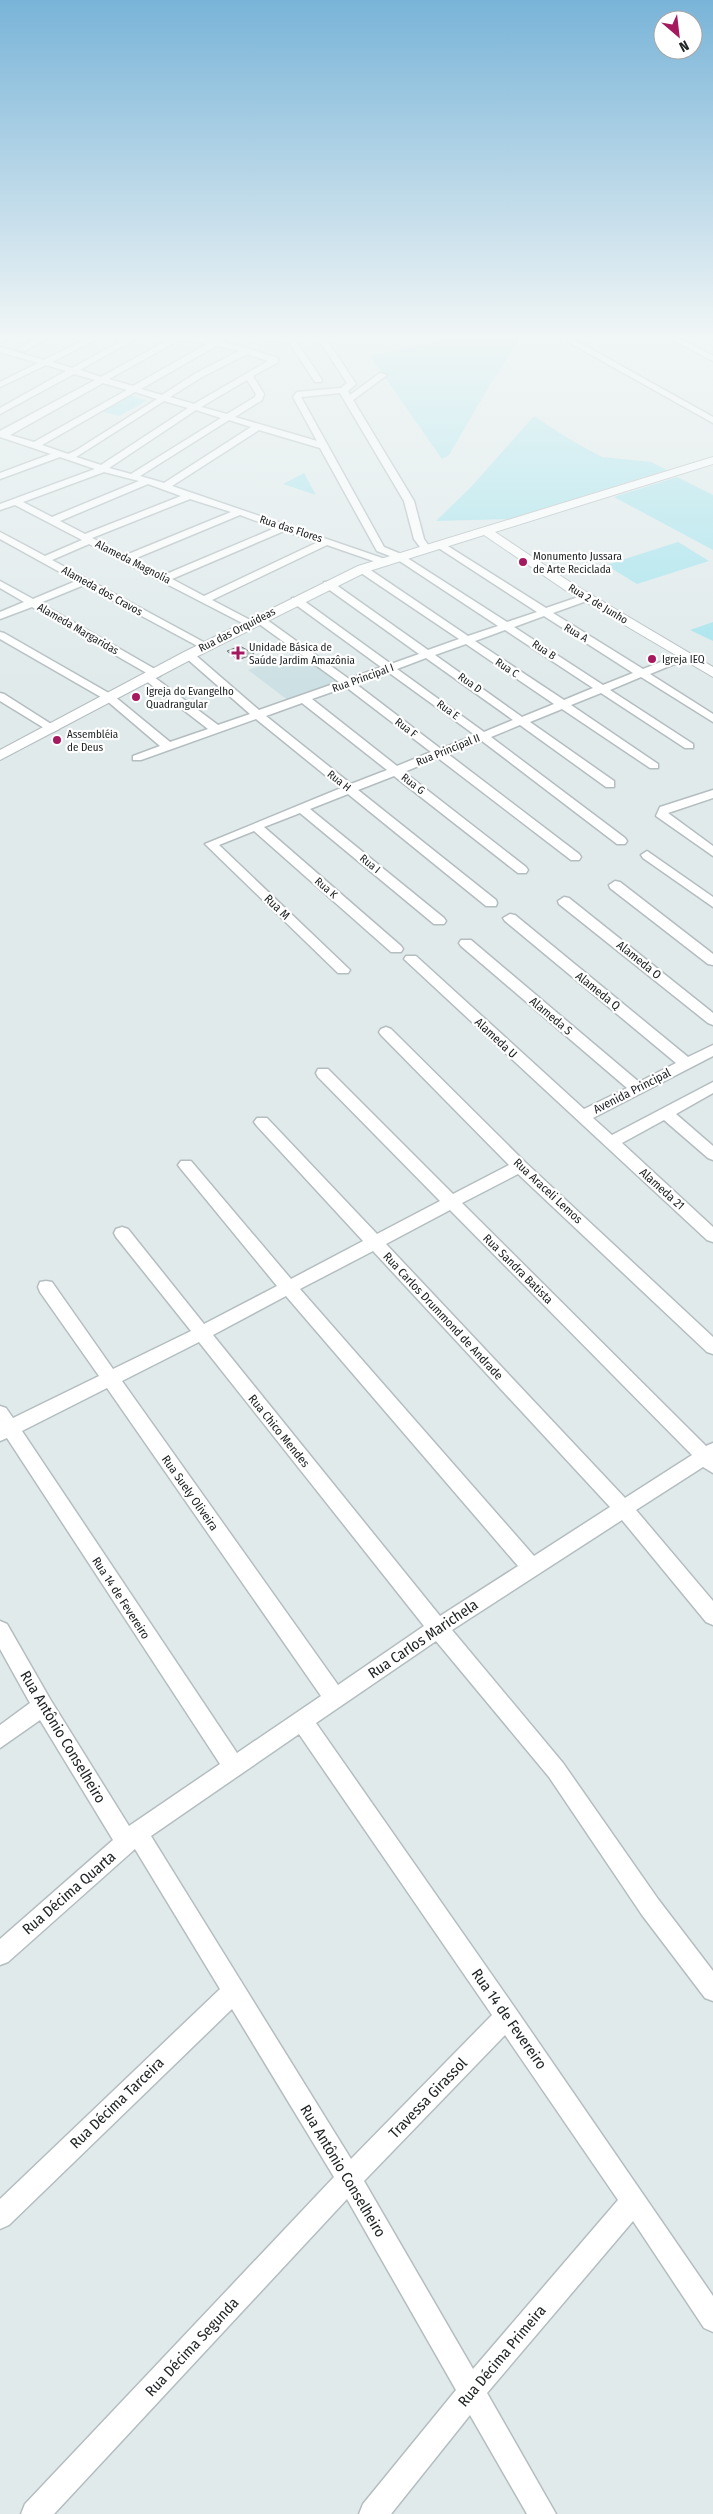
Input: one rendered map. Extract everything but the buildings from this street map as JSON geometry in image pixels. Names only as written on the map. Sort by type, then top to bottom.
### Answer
[{"type":"street","name":"Rua das Flores","points":[[50,451],[132,477],[148,480],[382,561]]},
{"type":"street","points":[[0,476],[81,451]]},
{"type":"street","points":[[0,507],[103,468],[129,451]]},
{"type":"street","points":[[132,477],[173,451]]},
{"type":"street","points":[[166,487],[220,451]]},
{"type":"street","points":[[327,451],[380,549],[398,556]]},
{"type":"street","points":[[379,451],[409,500],[420,539],[426,549]]},
{"type":"street","name":"Rua das Orquideas","points":[[0,756],[189,655],[328,584],[362,569],[398,556],[486,531],[713,460]]},
{"type":"street","points":[[53,520],[148,480]]},
{"type":"street","points":[[45,559],[191,495]]},
{"type":"street","name":"Alameda Magnolia","points":[[15,502],[205,599],[255,622]]},
{"type":"street","points":[[126,559],[240,512]]},
{"type":"street","points":[[166,578],[285,527]]},
{"type":"street","name":"Rua 2 de Junho","points":[[486,531],[588,598],[713,673]]},
{"type":"street","name":"Alameda dos Cravos","points":[[0,535],[205,648]]},
{"type":"street","points":[[205,599],[328,541]]},
{"type":"street","name":"Rua A","points":[[440,545],[544,614],[642,673],[713,719]]},
{"type":"street","name":"Rua B","points":[[398,556],[508,626],[689,746]]},
{"type":"street","name":"Rua C","points":[[362,569],[654,766]]},
{"type":"street","points":[[0,616],[84,581]]},
{"type":"street","name":"Alameda Margaridas","points":[[0,584],[33,602],[152,676],[217,730]]},
{"type":"street","name":"Rua D","points":[[328,584],[430,654],[610,784]]},
{"type":"street","name":"Rua Principal I","points":[[138,758],[588,598]]},
{"type":"street","name":"Rua E","points":[[296,600],[483,736],[621,841]]},
{"type":"street","name":"Rua F","points":[[255,622],[348,683],[438,754],[575,857]]},
{"type":"street","points":[[0,635],[110,698],[168,747]]},
{"type":"street","name":"Rua H","points":[[189,655],[259,716],[491,903]]},
{"type":"street","name":"Rua Principal II","points":[[211,844],[684,656]]},
{"type":"street","points":[[0,696],[52,729]]},
{"type":"street","name":"Rua G","points":[[304,699],[522,870]]},
{"type":"street","points":[[713,806],[707,796],[664,810],[662,816],[713,852]]},
{"type":"street","name":"Rua I","points":[[300,808],[439,920]]},
{"type":"street","name":"Rua K","points":[[255,826],[396,949]]},
{"type":"street","name":"Rua M","points":[[211,844],[344,970]]},
{"type":"street","points":[[646,855],[713,903]]},
{"type":"street","points":[[615,885],[713,961]]},
{"type":"street","name":"Alameda O","points":[[564,901],[713,1020]]},
{"type":"street","name":"Alameda Q","points":[[510,918],[686,1064]]},
{"type":"street","name":"Alameda S","points":[[466,943],[637,1088]]},
{"type":"street","name":"Alameda U","points":[[411,959],[582,1117]]},
{"type":"street","name":"Rua Araceli Lemos","points":[[386,1032],[520,1166],[713,1346]]},
{"type":"street","name":"Avenida Principal","points":[[610,1142],[582,1117],[713,1050]]},
{"type":"street","name":"Rua Sandra Batista","points":[[324,1073],[451,1202],[710,1457]]},
{"type":"street","points":[[610,1142],[713,1088]]},
{"type":"street","points":[[665,1113],[713,1154]]},
{"type":"street","name":"Rua Carlos Drummond de Andrade","points":[[262,1122],[624,1508]]},
{"type":"street","name":"Alameda 21","points":[[610,1142],[713,1236]]},
{"type":"street","points":[[186,1165],[288,1287],[532,1567]]},
{"type":"street","points":[[4,1424],[110,1379],[200,1334],[520,1166]]},
{"type":"street","name":"Rua Chico Mendes","points":[[122,1233],[200,1334],[438,1628]]},
{"type":"street","name":"Rua Suely Oliveira","points":[[46,1287],[335,1698]]},
{"type":"street","name":"Rua 14 de Fevereiro","points":[[4,1424],[234,1767]]},
{"type":"street","name":"Rua Carlos Marichela","points":[[132,1837],[438,1628],[624,1508],[710,1457]]},
{"type":"street","points":[[624,1508],[713,1616]]},
{"type":"street","points":[[438,1628],[556,1770],[650,1907],[713,1990]]},
{"type":"street","name":"Rua Antônio Conselheiro","points":[[0,1630],[43,1706],[234,1991],[349,2179],[470,2393],[542,2514]]},
{"type":"street","points":[[0,1738],[43,1706]]},
{"type":"street","name":"Rua 14 de Fevereiro","points":[[302,1721],[634,2200],[713,2319]]},
{"type":"street","name":"Rua Décima Quarta","points":[[0,1954],[132,1837]]},
{"type":"street","name":"Rua Décima Tarceira","points":[[0,2216],[234,1991]]},
{"type":"street","name":"Travessa Girassol","points":[[349,2179],[507,2016]]},
{"type":"street","name":"Rua Décima Segunda","points":[[35,2514],[349,2179]]},
{"type":"street","name":"Rua Décima Primeira","points":[[373,2514],[470,2393],[634,2200]]},
{"type":"shaded area","points":[[437,451],[451,451],[449,455],[442,459]]},
{"type":"shaded area","points":[[503,451],[592,451],[602,457],[651,462],[667,470],[510,519],[436,521],[472,486]]},
{"type":"shaded area","points":[[304,473],[316,495],[283,484]]},
{"type":"shaded area","points":[[677,477],[713,495],[713,550],[614,497]]},
{"type":"shaded area","points":[[678,542],[709,561],[637,584],[606,565]]},
{"type":"shaded area","points":[[713,622],[713,641],[690,630]]},
{"type":"shaded area","points":[[299,652],[338,683],[289,701],[248,670]]},
{"type":"place","name":"Monumento Jussara de Arte Reciclada","points":[[523,562]]},
{"type":"place","name":"Unidade Básica de Saúde Jardim Amazônia","points":[[238,653]]},
{"type":"place","name":"Igreja IEQ","points":[[652,659]]},
{"type":"place","name":"Igreja do Evangelho Quadrangular","points":[[136,697]]},
{"type":"place","name":"Assembléia de Deus","points":[[57,740]]}]
